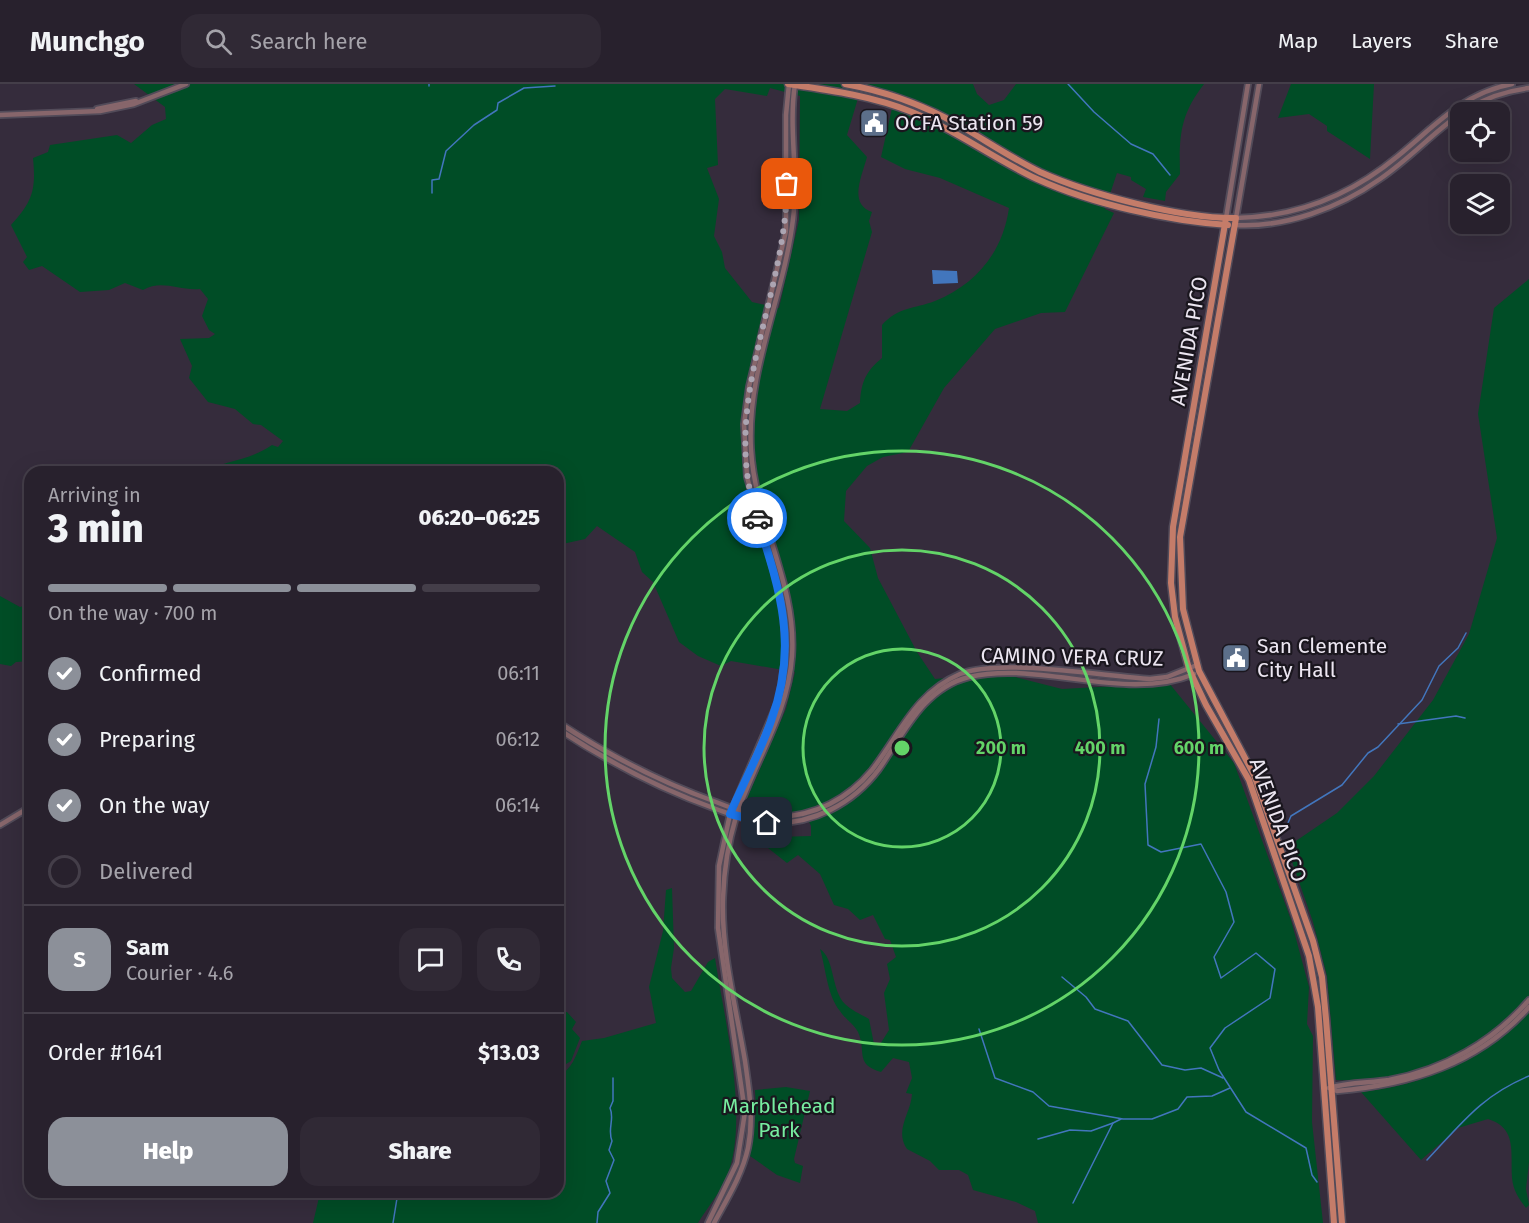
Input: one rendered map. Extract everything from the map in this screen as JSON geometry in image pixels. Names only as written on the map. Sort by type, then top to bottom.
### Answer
[{"type":"highway","points":[[791,84],[862,96],[910,111],[941,125],[1037,179],[1073,193],[1123,207],[1183,219],[1226,221],[1236,218]]},
{"type":"highway","points":[[845,84],[890,95],[940,115],[1041,172],[1077,186],[1137,202],[1226,221],[1234,225]]},
{"type":"highway","points":[[1123,207],[1127,203],[1135,205],[1137,202]]},
{"type":"highway","name":"AVENIDA PICO","points":[[1236,218],[1180,537],[1183,609],[1198,668],[1254,775],[1313,941],[1322,977],[1329,1165],[1334,1223]]},
{"type":"highway","name":"AVENIDA PICO","points":[[1226,221],[1171,546],[1175,616],[1190,672],[1249,780],[1306,945],[1318,1007],[1339,1168],[1342,1223]]},
{"type":"highway","points":[[1329,1165],[1339,1168]]},
{"type":"main road","points":[[0,115],[97,110],[138,101],[186,84]]},
{"type":"main road","points":[[708,1223],[738,1163],[745,1112],[717,909],[719,866],[731,811],[771,723],[779,699],[786,652],[782,601],[747,477],[744,424],[749,387],[786,231],[791,84]]},
{"type":"main road","points":[[714,1223],[748,1150],[751,1124],[750,1091],[724,929],[723,900],[727,856],[738,814],[779,717],[789,682],[792,653],[789,601],[754,478],[750,423],[755,387],[788,255],[794,215],[791,84]]},
{"type":"main road","name":"AVENIDA PICO","points":[[1226,221],[1248,84]]},
{"type":"main road","name":"AVENIDA PICO","points":[[1236,218],[1259,84]]},
{"type":"main road","points":[[1236,218],[1273,215],[1301,209],[1350,190],[1399,155],[1450,110],[1488,90],[1512,84]]},
{"type":"main road","points":[[1234,225],[1266,224],[1304,216],[1339,202],[1381,178],[1454,116],[1468,107],[1493,95],[1529,87]]},
{"type":"main road","name":"CAMINO VERA CRUZ","points":[[564,726],[646,774],[731,811],[738,814],[777,817],[809,813],[833,803],[861,782],[920,700],[941,683],[963,673],[998,668],[1150,679],[1190,672],[1198,668]]},
{"type":"main road","name":"CAMINO VERA CRUZ","points":[[564,732],[646,780],[731,811]]},
{"type":"main road","points":[[0,825],[24,811]]},
{"type":"main road","points":[[1327,1088],[1402,1077],[1449,1061],[1505,1025],[1529,1000]]},
{"type":"main road","points":[[1327,1088],[1336,1091],[1379,1087],[1438,1071],[1487,1044],[1529,1007]]},
{"type":"green space","points":[[134,84],[973,84],[977,94],[989,105],[1004,100],[1016,84],[1204,84],[1186,116],[1181,137],[1180,174],[1166,192],[1165,201],[1143,197],[1146,189],[1131,180],[1131,177],[1117,173],[1105,209],[1114,213],[1065,312],[1041,313],[995,329],[944,388],[908,452],[883,457],[867,466],[846,491],[844,521],[870,548],[878,578],[917,652],[935,679],[999,673],[1062,689],[1169,683],[1234,763],[1291,920],[1309,987],[1307,1024],[1313,1036],[1312,1122],[1323,1223],[1038,1223],[1035,1211],[1016,1202],[973,1190],[968,1175],[959,1170],[939,1170],[930,1161],[907,1149],[902,1135],[912,1094],[906,1093],[912,1078],[909,1062],[893,1058],[881,1072],[867,1065],[864,1061],[858,1032],[842,1014],[832,997],[820,949],[828,960],[841,998],[850,1008],[869,1019],[874,1044],[879,1046],[889,1030],[884,993],[890,979],[887,964],[896,957],[890,940],[885,939],[873,915],[860,920],[848,909],[834,905],[820,874],[798,855],[787,863],[768,848],[776,837],[811,836],[811,826],[805,813],[772,815],[745,812],[745,803],[786,709],[795,672],[731,661],[721,666],[698,656],[679,642],[653,582],[642,572],[635,552],[597,526],[585,539],[564,544],[564,466],[218,466],[255,454],[272,445],[278,447],[283,441],[261,425],[253,424],[235,409],[208,402],[189,378],[192,366],[180,339],[209,338],[215,334],[209,330],[202,316],[208,299],[200,289],[157,285],[143,290],[125,283],[109,290],[80,292],[42,266],[29,270],[23,262],[27,257],[11,225],[24,209],[31,194],[34,179],[33,158],[48,152],[50,145],[117,135],[131,143],[152,125],[166,119],[165,107]],"holes":[[[862,85],[895,95],[881,157],[905,169],[940,178],[1009,208],[1006,224],[994,252],[975,275],[963,285],[935,301],[900,312],[882,325],[882,358],[865,378],[860,403],[847,411],[820,409],[872,232],[869,221],[872,212],[860,203],[859,196],[860,181],[867,157],[847,135]],[[770,88],[800,96],[799,220],[779,308],[752,302],[725,268],[722,252],[714,236],[719,199],[707,168],[718,165],[715,99],[725,89],[767,96]]]},
{"type":"green space","points":[[1291,84],[1374,84],[1370,159],[1327,131],[1327,126],[1309,114],[1278,118]]},
{"type":"green space","points":[[1529,279],[1529,997],[1489,1034],[1442,1060],[1417,1070],[1390,1076],[1364,1080],[1336,1080],[1327,976],[1313,922],[1287,847],[1337,813],[1374,776],[1433,700],[1469,634],[1497,538],[1478,414],[1494,308]]},
{"type":"green space","points":[[0,596],[20,607],[24,606],[24,661],[16,662],[11,666],[0,664]]},
{"type":"green space","points":[[672,888],[674,948],[672,978],[685,992],[691,991],[708,962],[715,958],[729,1038],[736,1098],[733,1153],[727,1176],[698,1223],[313,1223],[319,1198],[564,1198],[564,1073],[570,1066],[582,1041],[604,1038],[656,1023],[649,987],[663,931],[666,890]]},
{"type":"green space","points":[[564,1012],[567,1012],[576,1022],[572,1029],[580,1038],[571,1061],[564,1065]]},
{"type":"green space","points":[[1529,1012],[1529,1162],[1526,1189],[1529,1205],[1526,1208],[1513,1182],[1508,1135],[1498,1123],[1488,1119],[1458,1128],[1421,1160],[1361,1092],[1408,1083],[1452,1067],[1492,1043]]},
{"type":"green space","name":"Marblehead Park","points":[[786,1087],[810,1091],[794,1159],[795,1163],[803,1166],[800,1183],[777,1175],[750,1156],[756,1111],[755,1090]]},
{"type":"water","points":[[932,270],[957,271],[958,283],[933,284]]},
{"type":"waterway","points":[[1068,84],[1094,112],[1131,144],[1153,154],[1170,175]]},
{"type":"waterway","points":[[432,193],[432,180],[439,179],[446,151],[474,125],[497,110],[498,103],[524,88],[555,86]]},
{"type":"waterway","points":[[1284,832],[1291,816],[1342,785],[1368,753],[1378,747],[1422,700],[1439,666],[1458,648],[1466,633]]},
{"type":"waterway","points":[[1398,724],[1456,716],[1465,718]]},
{"type":"waterway","points":[[1159,719],[1156,747],[1145,784],[1148,845],[1161,852],[1201,844],[1226,892],[1234,922],[1214,957],[1221,978],[1256,953],[1275,969],[1270,998],[1225,1028],[1210,1048],[1219,1070],[1246,1112],[1306,1148],[1312,1175],[1317,1182]]},
{"type":"waterway","points":[[1062,977],[1086,997],[1095,1009],[1128,1021],[1162,1065],[1185,1070],[1201,1068],[1223,1078]]},
{"type":"waterway","points":[[979,1029],[995,1078],[1033,1092],[1049,1106],[1123,1119],[1152,1119],[1178,1109],[1187,1097],[1212,1096],[1230,1088]]},
{"type":"waterway","points":[[1427,1160],[1462,1122],[1485,1102],[1498,1092],[1529,1076]]},
{"type":"waterway","points":[[597,1223],[598,1212],[610,1193],[606,1181],[614,1160],[609,1150],[612,1141],[610,1108],[613,1101],[613,1078]]},
{"type":"waterway","points":[[1073,1203],[1113,1123],[1121,1119]]},
{"type":"waterway","points":[[1038,1139],[1070,1130],[1091,1131],[1113,1123]]},
{"type":"waterway","points":[[393,1223],[397,1198]]},
{"type":"way so far","points":[[757,518],[747,477],[744,424],[749,387],[786,231],[787,184]]},
{"type":"place","name":"OCFA Station 59","points":[[874,123]]},
{"type":"place","name":"San Clemente City Hall","points":[[1236,658]]},
{"type":"route","points":[[757,518],[776,574],[782,601],[786,626],[786,652],[779,699],[771,723],[730,814],[767,823]]}]
